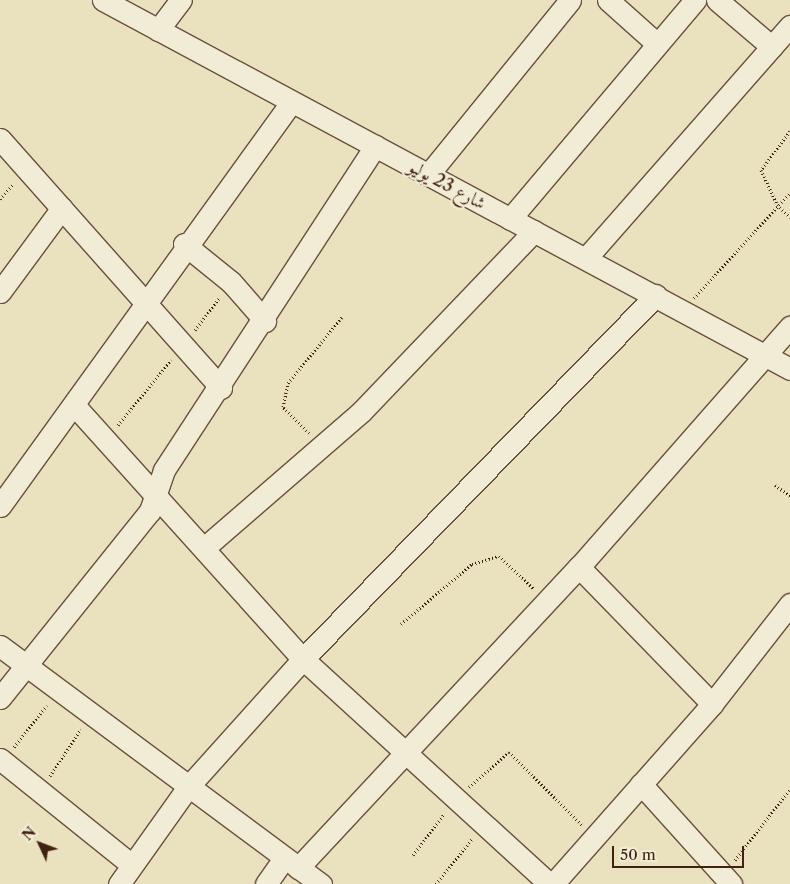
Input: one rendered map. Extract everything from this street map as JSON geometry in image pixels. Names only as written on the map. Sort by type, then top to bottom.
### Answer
[{"type":"street","name":"شارع 23 يوليو","points":[[103,0],[510,219],[587,257],[790,369]]},
{"type":"street","points":[[158,30],[181,0]]},
{"type":"street","points":[[428,174],[570,0]]},
{"type":"street","points":[[608,0],[655,42]]},
{"type":"street","points":[[510,219],[655,42],[695,0]]},
{"type":"street","points":[[717,0],[772,48]]},
{"type":"street","points":[[587,257],[790,26]]},
{"type":"street","points":[[0,506],[74,405],[184,244],[291,102]]},
{"type":"street","points":[[0,139],[184,344],[221,388]]},
{"type":"street","points":[[0,698],[157,500],[159,478],[265,321],[375,146]]},
{"type":"street","points":[[0,292],[62,208]]},
{"type":"street","points":[[204,548],[322,447],[404,370],[534,231]]},
{"type":"street","points":[[184,244],[231,282],[265,321]]},
{"type":"street","points":[[119,884],[188,787],[304,659],[656,295]]},
{"type":"street","points":[[266,884],[291,863],[405,754],[579,567],[790,327]]},
{"type":"street","points":[[74,405],[157,500],[204,548],[304,659],[405,754],[551,884],[592,835],[641,784],[712,704],[790,604]]},
{"type":"street","points":[[579,567],[712,704]]},
{"type":"street","points":[[0,646],[90,715],[321,884]]},
{"type":"street","points":[[1,760],[132,865]]},
{"type":"street","points":[[641,784],[727,879]]},
{"type":"path","points":[[790,131],[762,170],[778,205],[790,217]]},
{"type":"path","points":[[684,310],[790,193]]},
{"type":"path","points":[[105,441],[184,344],[231,282]]},
{"type":"path","points":[[322,447],[283,408],[288,383],[342,317]]},
{"type":"path","points":[[775,485],[790,496]]},
{"type":"path","points":[[401,624],[472,564],[499,556],[547,601]]},
{"type":"path","points":[[1,760],[58,690]]},
{"type":"path","points":[[41,792],[90,715]]},
{"type":"path","points":[[413,855],[455,799],[509,752],[592,835]]},
{"type":"path","points":[[727,879],[790,789]]},
{"type":"path","points":[[436,884],[484,825]]}]
